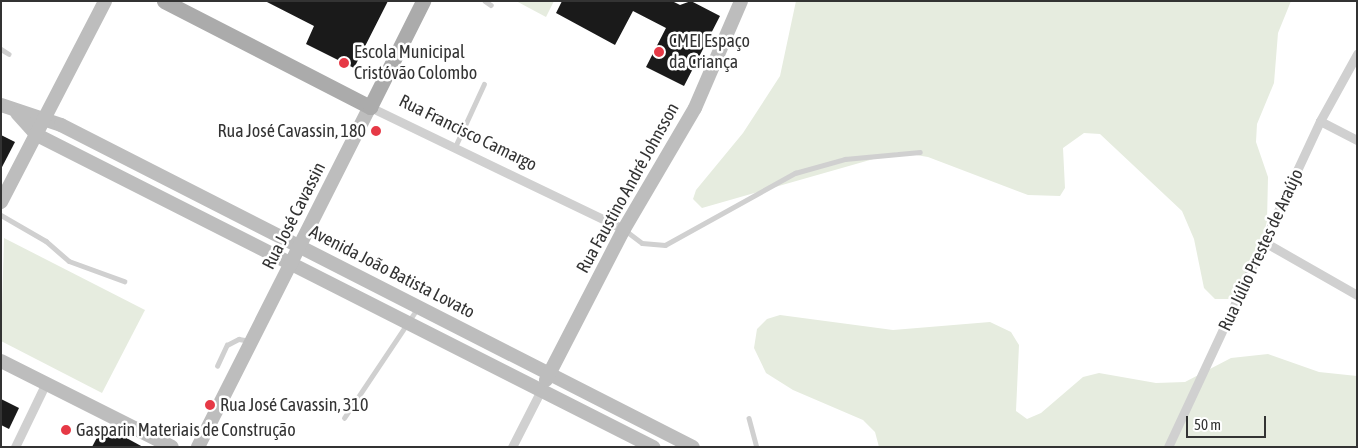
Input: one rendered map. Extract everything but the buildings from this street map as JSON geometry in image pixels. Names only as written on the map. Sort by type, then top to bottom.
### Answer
[{"type":"main road","name":"Rua Francisco Camargo","points":[[164,1],[370,106]]},
{"type":"main road","name":"Rua José Cavassin","points":[[370,106],[423,1]]},
{"type":"street","points":[[1,202],[46,119],[105,1]]},
{"type":"street","name":"Rua Faustino André Johnsson","points":[[541,390],[624,229],[695,108],[741,1]]},
{"type":"street","name":"Rua Júlio Prestes de Araújo","points":[[1168,447],[1266,244],[1320,121],[1357,54]]},
{"type":"street","name":"Avenida João Batista Lovato","points":[[1,105],[17,113],[46,119],[693,447]]},
{"type":"street","name":"Rua Francisco Camargo","points":[[370,106],[624,229]]},
{"type":"street","name":"Rua José Cavassin","points":[[198,447],[370,106]]},
{"type":"street","name":"Avenida João Batista Lovato","points":[[17,113],[37,135],[653,447]]},
{"type":"street","points":[[1320,121],[1357,140]]},
{"type":"street","points":[[1266,244],[1357,295]]},
{"type":"street","points":[[342,289],[349,272]]},
{"type":"street","points":[[1,361],[172,447]]},
{"type":"street","points":[[15,447],[46,383]]},
{"type":"street","points":[[512,447],[541,390]]},
{"type":"lane","points":[[485,1],[491,5]]},
{"type":"lane","points":[[1,49],[9,54]]},
{"type":"lane","points":[[454,147],[484,84]]},
{"type":"lane","points":[[624,229],[642,243],[665,245],[795,173],[845,159],[920,152]]},
{"type":"lane","points":[[1,215],[46,241],[69,261],[124,281]]},
{"type":"lane","points":[[344,418],[409,323],[418,306]]},
{"type":"lane","points":[[217,366],[227,345],[239,339],[251,341]]},
{"type":"lane","points":[[749,418],[757,447]]},
{"type":"shaded area","points":[[516,1],[554,1],[546,17]]},
{"type":"shaded area","points":[[796,1],[1291,1],[1278,33],[1274,83],[1257,124],[1256,142],[1268,177],[1267,221],[1256,266],[1243,290],[1229,299],[1215,299],[1204,288],[1194,239],[1182,211],[1100,134],[1084,133],[1063,148],[1065,188],[1060,196],[1028,195],[928,157],[898,152],[702,208],[693,199],[696,190],[743,133],[780,76]]},
{"type":"shaded area","points":[[4,238],[145,310],[102,393],[1,341]]},
{"type":"shaded area","points":[[780,315],[893,330],[990,322],[1011,332],[1019,345],[1016,411],[1027,419],[1041,413],[1083,377],[1099,373],[1156,383],[1185,382],[1231,358],[1268,354],[1319,372],[1357,376],[1357,447],[879,447],[875,432],[863,420],[793,390],[766,373],[754,348],[757,329],[767,319]]},
{"type":"place","name":"CMEI Espaço da Criança","points":[[659,52]]},
{"type":"place","name":"Escola Municipal Cristóvão Colombo","points":[[344,63]]},
{"type":"place","name":"Rua José Cavassin, 180","points":[[376,131]]},
{"type":"place","name":"Rua José Cavassin, 310","points":[[210,405]]},
{"type":"place","name":"Gasparin Materiais de Construção","points":[[66,430]]}]
